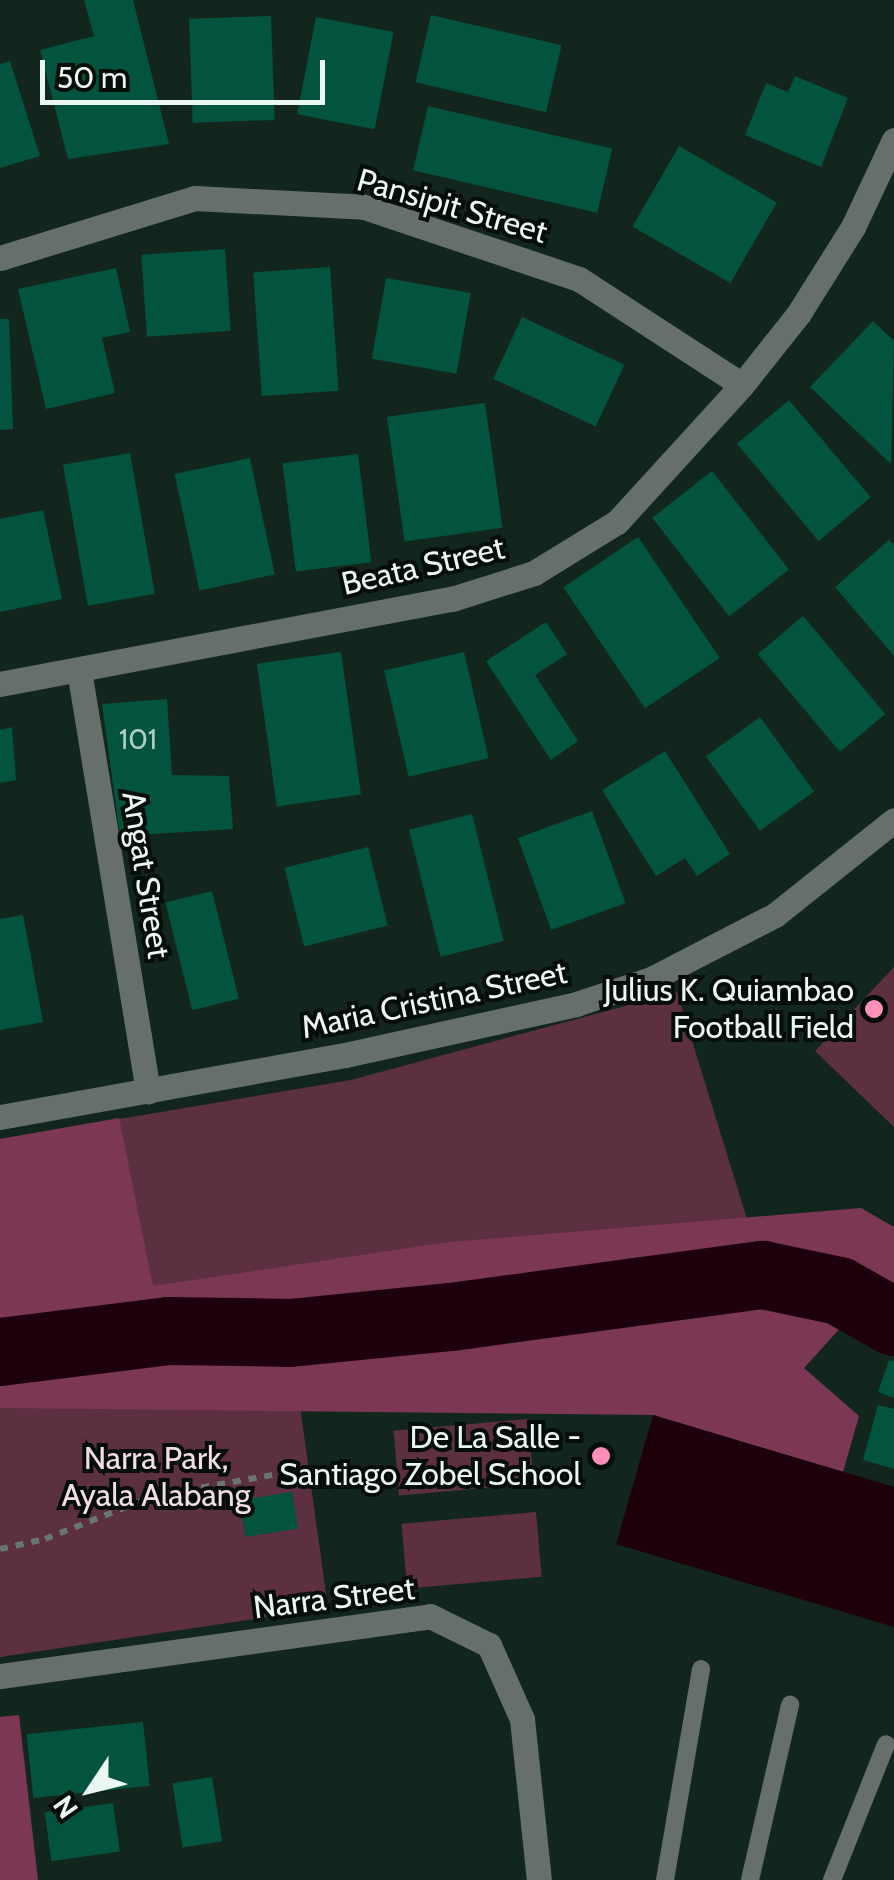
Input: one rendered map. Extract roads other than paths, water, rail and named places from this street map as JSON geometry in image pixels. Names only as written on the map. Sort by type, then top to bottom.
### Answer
[{"type":"street","name":"Beata Street","points":[[0,684],[452,599],[534,573],[617,522],[742,385],[799,313],[853,227],[894,140]]},
{"type":"street","name":"Pansipit Street","points":[[0,258],[194,198],[364,207],[579,279],[742,385]]},
{"type":"street","name":"Angat Street","points":[[79,670],[148,1091]]},
{"type":"street","name":"Maria Cristina Street","points":[[0,1117],[518,1016],[652,980],[775,915],[894,820]]},
{"type":"street","name":"Narra Street","points":[[0,1676],[430,1616],[489,1645],[522,1719],[539,1880]]},
{"type":"lane","points":[[665,1880],[701,1669]]},
{"type":"lane","points":[[750,1880],[790,1705]]},
{"type":"lane","points":[[832,1880],[886,1744]]},
{"type":"waterway","points":[[0,1352],[169,1331],[290,1333],[451,1317],[763,1275],[839,1291],[894,1322]]},
{"type":"place","name":"Julius K. Quiambao Football Field","points":[[874,1009]]},
{"type":"place","name":"De La Salle - Santiago Zobel School","points":[[601,1456]]},
{"type":"park label","name":"Narra Park, Ayala Alabang","points":[[156,1478]]}]
